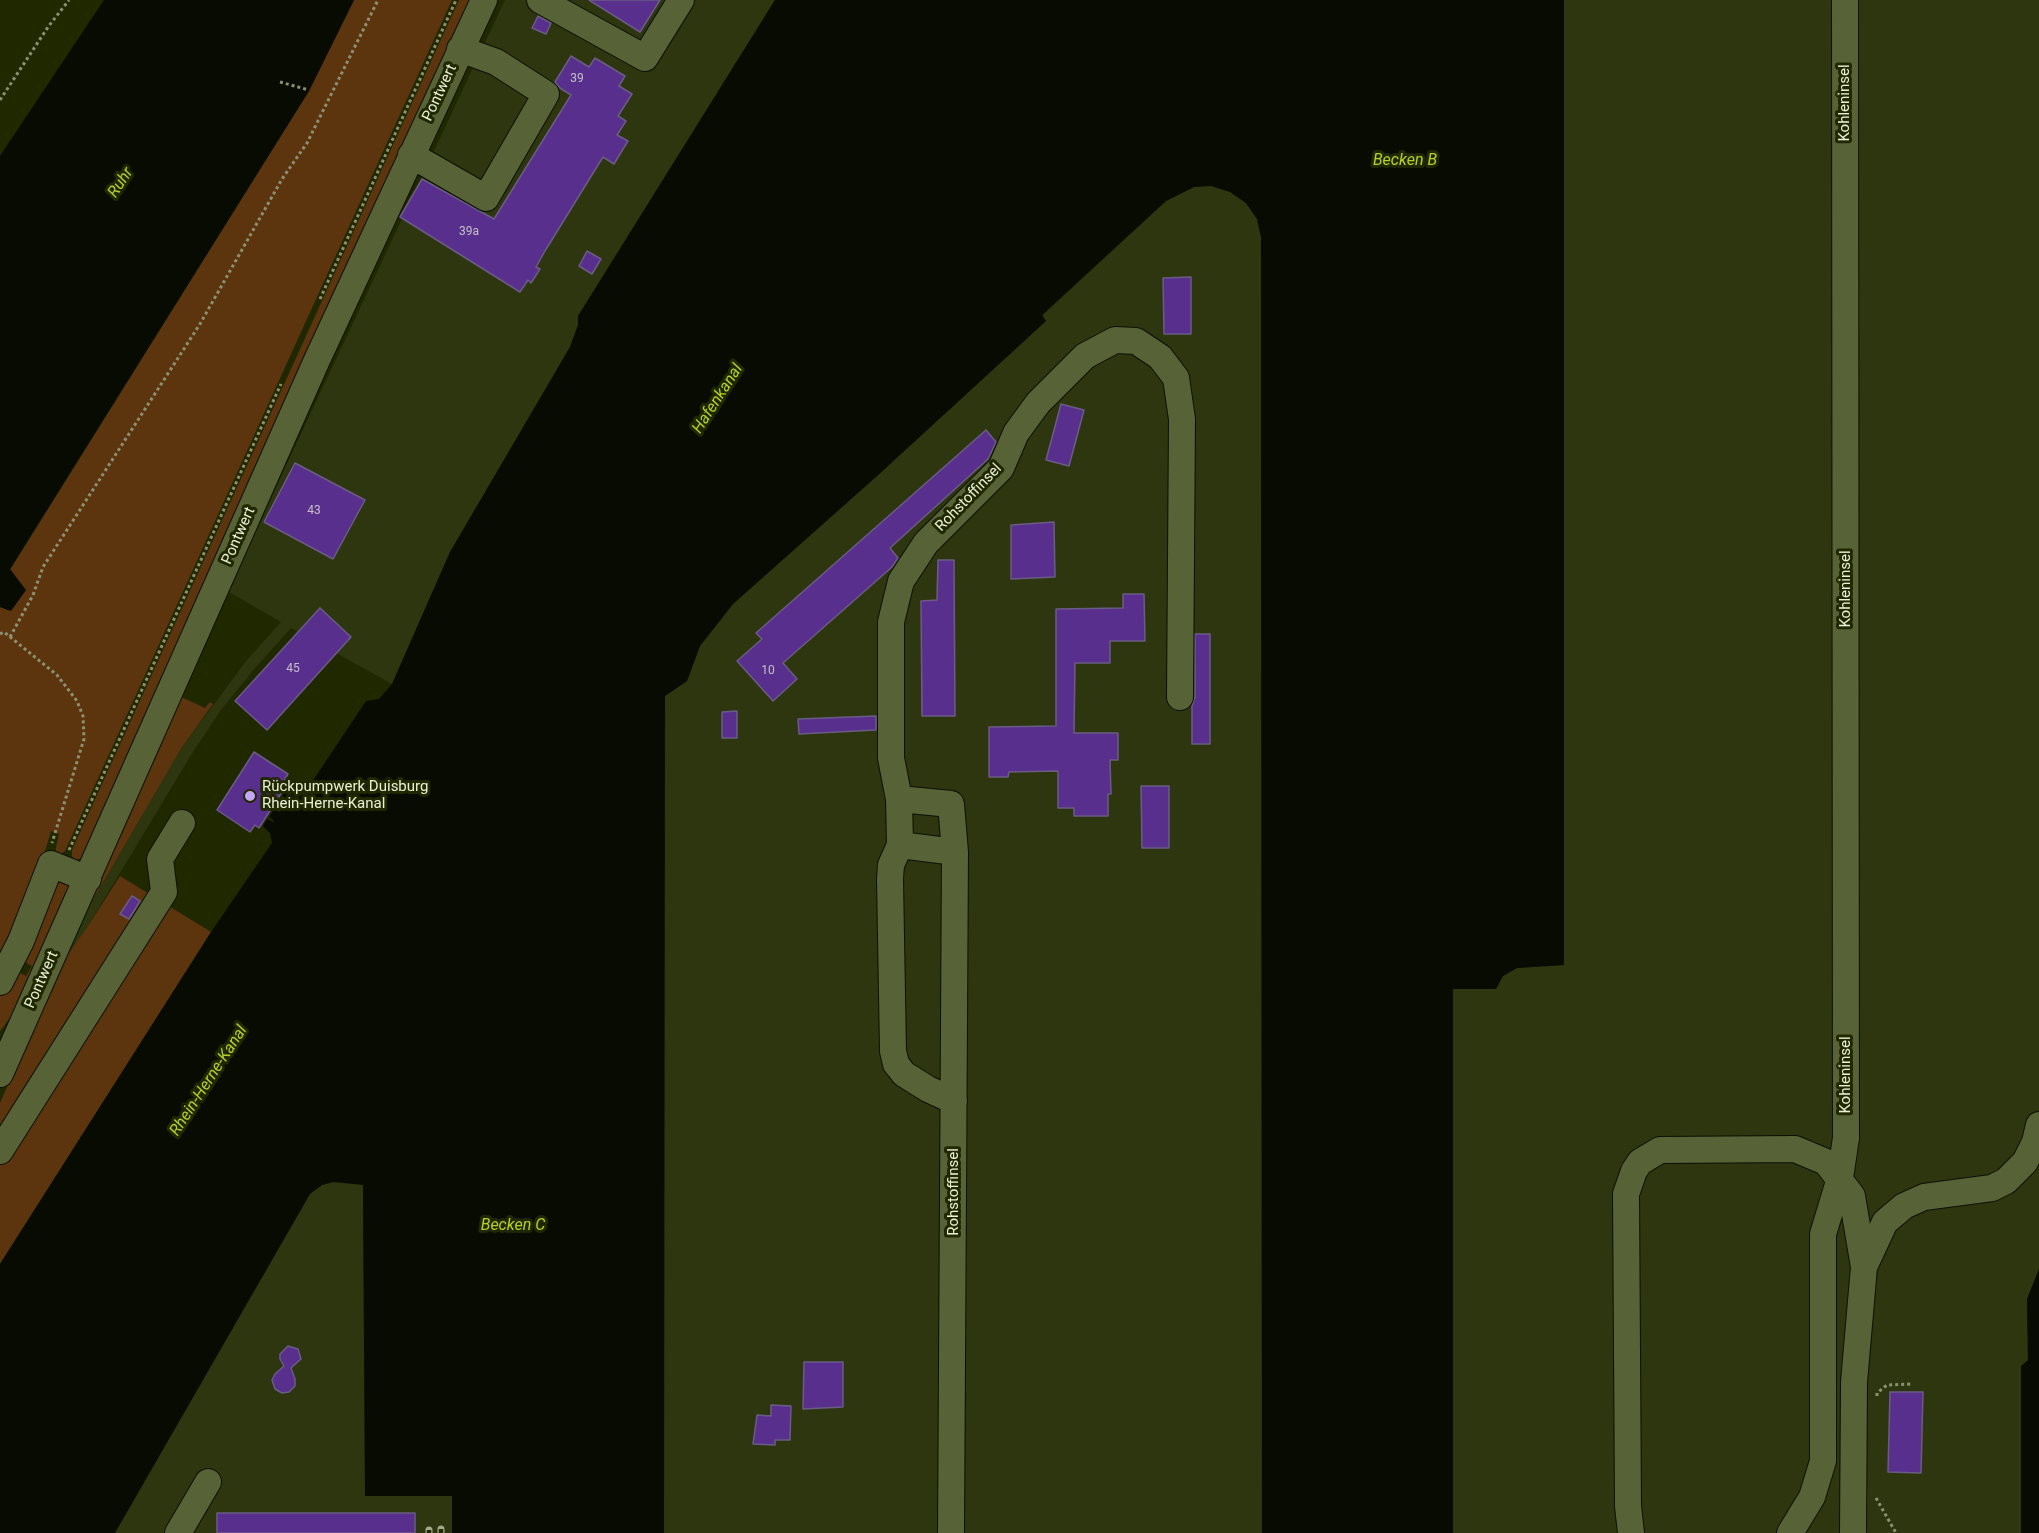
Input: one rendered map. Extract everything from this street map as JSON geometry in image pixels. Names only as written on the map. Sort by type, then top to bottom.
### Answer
[{"type":"street","name":"Pontwert","points":[[0,1074],[322,349],[483,0]]},
{"type":"street","points":[[540,0],[645,57],[681,0]]},
{"type":"street","name":"Kohleninsel","points":[[1790,1533],[1812,1497],[1823,1461],[1823,1234],[1840,1178],[1846,1138],[1845,0]]},
{"type":"street","points":[[411,155],[486,198],[546,94],[496,62],[460,49]]},
{"type":"street","name":"Rohstoffinsel","points":[[900,845],[899,799],[891,758],[891,622],[901,580],[926,543],[1001,468],[1016,433],[1038,403],[1085,356],[1115,340],[1136,341],[1160,357],[1176,378],[1182,419],[1180,697]]},
{"type":"street","name":"Rohstoffinsel","points":[[899,799],[951,804],[955,852],[951,1533]]},
{"type":"street","points":[[0,1151],[164,892],[160,860],[182,823]]},
{"type":"street","points":[[954,1101],[904,1074],[894,1058],[890,879],[891,865],[900,845],[955,852]]},
{"type":"street","points":[[0,982],[21,941],[51,864],[88,879]]},
{"type":"street","points":[[1864,1267],[1885,1222],[1904,1206],[1924,1197],[1992,1188],[2006,1180],[2025,1162],[2035,1142],[2039,1125]]},
{"type":"street","points":[[1631,1533],[1628,1506],[1626,1194],[1634,1171],[1640,1162],[1660,1150],[1795,1149],[1826,1162],[1852,1196],[1864,1267],[1854,1382],[1853,1533]]},
{"type":"street","points":[[1824,1388],[1854,1382]]},
{"type":"street","points":[[178,1533],[208,1482]]},
{"type":"path","points":[[0,100],[48,27],[69,0]]},
{"type":"path","points":[[10,637],[33,595],[43,567],[200,324],[282,179],[307,142],[378,0]]},
{"type":"path","points":[[317,305],[456,0]]},
{"type":"path","points":[[280,82],[309,90]]},
{"type":"path","points":[[51,864],[68,853],[282,381]]},
{"type":"path","points":[[0,634],[4,632],[57,675],[77,701],[83,716],[84,739],[55,832]]},
{"type":"path","points":[[1876,1405],[1877,1393],[1887,1385],[1913,1384]]},
{"type":"path","points":[[1875,1488],[1876,1499],[1896,1533]]},
{"type":"shaded area","points":[[354,0],[452,0],[65,851],[61,854],[56,851],[59,834],[51,831],[36,881],[0,974],[0,607],[11,611],[10,570],[309,91]]},
{"type":"shaded area","points":[[459,0],[475,0],[84,858],[76,860],[72,857],[72,850]]},
{"type":"shaded area","points":[[505,0],[775,0],[578,316],[578,325],[570,347],[450,552],[392,684],[291,628],[221,710],[191,755],[88,926],[61,964],[81,920],[182,747],[247,660],[281,622],[227,591]]},
{"type":"shaded area","points":[[1564,0],[2039,0],[2039,1269],[2027,1299],[2028,1360],[2021,1366],[2021,1533],[1453,1533],[1453,989],[1496,989],[1503,976],[1517,968],[1564,965]]},
{"type":"shaded area","points":[[1212,186],[1230,192],[1246,203],[1257,219],[1261,237],[1262,1533],[664,1533],[664,696],[687,681],[700,646],[733,604],[1046,321],[1042,316],[1166,201],[1194,187]]},
{"type":"shaded area","points":[[179,696],[205,708],[210,702],[213,704],[182,747],[81,920]]},
{"type":"shaded area","points":[[120,876],[211,932],[0,1264],[0,1103],[61,964]]},
{"type":"shaded area","points":[[58,880],[72,887],[26,997],[0,1031],[0,992],[16,971],[26,976],[32,966],[25,962]]},
{"type":"shaded area","points":[[333,1182],[363,1184],[365,1496],[452,1496],[452,1533],[114,1533],[310,1193],[322,1185]]},
{"type":"water","name":"Ruhr","points":[[104,0],[354,0],[309,91],[10,569],[26,590],[11,611],[0,607],[0,156]]},
{"type":"water","points":[[775,0],[1564,0],[1564,965],[1517,968],[1503,976],[1496,989],[1453,989],[1453,1533],[1262,1533],[1261,237],[1257,219],[1246,203],[1230,192],[1211,186],[1194,187],[1166,201],[1042,315],[1046,321],[733,604],[700,646],[687,681],[665,696],[664,1533],[452,1533],[452,1496],[365,1496],[363,1185],[333,1182],[322,1185],[310,1194],[115,1533],[0,1533],[0,1264],[211,932],[272,843],[270,833],[263,826],[267,819],[274,821],[269,817],[274,809],[280,812],[281,810],[276,806],[281,799],[286,802],[287,800],[282,796],[286,790],[299,796],[304,794],[366,701],[379,699],[392,684],[450,552],[570,347],[578,325],[578,316]]},
{"type":"water","points":[[2039,1269],[2039,1533],[2021,1533],[2021,1366],[2028,1360],[2027,1299]]},
{"type":"building","points":[[589,0],[660,0],[640,32]]},
{"type":"building","points":[[538,16],[551,23],[546,34],[532,28]]},
{"type":"building","points":[[571,56],[589,67],[595,58],[625,76],[619,86],[632,94],[618,116],[626,121],[617,135],[628,141],[614,164],[603,157],[536,267],[540,269],[531,283],[528,280],[520,292],[400,217],[422,179],[494,219],[571,95],[555,82]]},
{"type":"building","points":[[587,251],[601,259],[592,274],[579,266]]},
{"type":"building","points":[[1191,277],[1191,334],[1164,334],[1163,278]]},
{"type":"building","points":[[1061,404],[1084,410],[1069,466],[1046,460]]},
{"type":"building","points":[[986,430],[996,442],[988,459],[890,548],[898,558],[892,567],[783,663],[797,679],[773,701],[737,661],[762,639],[756,633]]},
{"type":"building","points":[[295,463],[365,500],[333,559],[264,522]]},
{"type":"building","points":[[1054,522],[1055,577],[1011,579],[1011,525]]},
{"type":"building","points":[[938,560],[954,560],[955,716],[922,716],[921,601],[937,600]]},
{"type":"building","points":[[1123,594],[1144,594],[1145,641],[1110,641],[1110,663],[1075,663],[1074,733],[1118,733],[1118,760],[1110,760],[1111,794],[1108,794],[1108,816],[1074,816],[1074,808],[1058,808],[1058,771],[1009,772],[1008,777],[989,777],[989,727],[1056,726],[1056,609],[1123,608]]},
{"type":"building","points":[[320,608],[351,637],[267,730],[235,701]]},
{"type":"building","points":[[1195,634],[1210,634],[1210,744],[1192,744]]},
{"type":"building","points":[[737,711],[737,738],[722,738],[722,712]]},
{"type":"building","points":[[876,716],[876,730],[799,734],[798,719]]},
{"type":"building","name":"Rückpumpwerk Duisburg Rhein-Herne-Kanal","points":[[254,752],[288,774],[283,782],[287,784],[259,828],[255,825],[250,832],[217,810]]},
{"type":"building","points":[[1141,786],[1169,786],[1169,848],[1142,848]]},
{"type":"building","points":[[132,896],[140,901],[129,919],[120,914]]},
{"type":"building","points":[[288,1346],[298,1349],[301,1359],[291,1368],[295,1386],[289,1392],[282,1393],[275,1389],[272,1380],[284,1366],[280,1354]]},
{"type":"building","points":[[804,1362],[843,1362],[843,1407],[803,1409]]},
{"type":"building","points":[[1890,1392],[1923,1392],[1921,1473],[1888,1472]]},
{"type":"building","points":[[771,1405],[791,1406],[790,1440],[775,1440],[775,1445],[753,1444],[757,1415],[771,1416]]},
{"type":"building","points":[[217,1513],[415,1513],[415,1533],[217,1533]]},
{"type":"place","name":"Rückpumpwerk Duisburg Rhein-Herne-Kanal","points":[[250,796]]},
{"type":"water label","name":"Becken B","points":[[1405,161]]},
{"type":"water label","name":"Hafenkanal","points":[[718,399]]},
{"type":"water label","name":"Rhein-Herne-Kanal","points":[[209,1081]]},
{"type":"water label","name":"Becken C","points":[[513,1226]]}]
